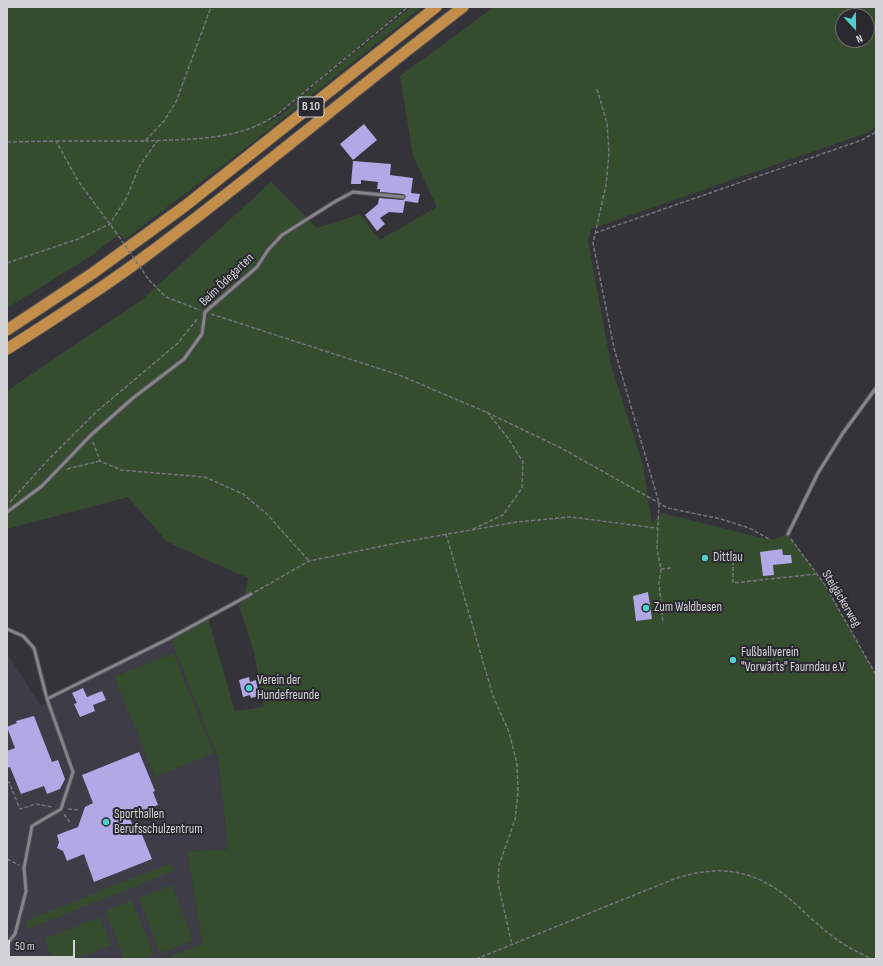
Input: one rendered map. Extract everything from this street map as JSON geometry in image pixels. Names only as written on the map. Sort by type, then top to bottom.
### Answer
[{"type":"highway","name":"B 10","points":[[7,330],[86,278],[185,206],[436,7]]},
{"type":"highway","name":"B 10","points":[[7,349],[69,310],[146,256],[241,184],[463,7]]},
{"type":"lane","name":"Beim Ödegarten","points":[[9,511],[42,486],[91,435],[133,398],[184,359],[202,334],[205,313],[257,267],[268,250],[282,235],[353,192],[403,196]]},
{"type":"lane","points":[[788,534],[818,473],[843,433],[876,388]]},
{"type":"lane","points":[[47,699],[170,638],[251,594]]},
{"type":"lane","points":[[7,629],[23,636],[34,648],[47,699],[73,772],[61,809],[32,826],[24,868],[26,891],[15,934],[7,944]]},
{"type":"path","points":[[145,141],[164,121],[176,102],[211,7]]},
{"type":"path","points":[[7,142],[145,141],[230,135],[260,126],[279,113],[408,7]]},
{"type":"path","points":[[597,89],[607,123],[609,153],[606,185],[592,243],[614,348],[659,503],[657,550],[661,569],[659,583],[663,623]]},
{"type":"path","points":[[595,233],[862,140],[876,132]]},
{"type":"path","points":[[7,263],[78,239],[110,224],[127,197],[139,167],[158,140]]},
{"type":"path","points":[[56,141],[78,181],[150,280],[166,297],[205,313],[399,375],[486,412],[561,448],[668,508],[721,519],[749,528],[771,540]]},
{"type":"path","points":[[9,511],[10,500],[47,461],[96,412],[178,343],[197,319],[205,313]]},
{"type":"path","points":[[469,530],[503,515],[522,488],[523,462],[508,438],[486,412]]},
{"type":"path","points":[[91,435],[100,461]]},
{"type":"path","points":[[58,471],[100,461],[121,470],[205,477],[243,494],[267,514],[309,561]]},
{"type":"path","points":[[251,594],[309,561],[446,534],[517,522],[570,517],[657,528]]},
{"type":"path","points":[[446,534],[493,696],[509,732],[517,764],[518,792],[515,820],[499,865],[498,883],[512,945]]},
{"type":"path","name":"Steigäckerweg","points":[[788,534],[825,585],[876,675]]},
{"type":"path","points":[[733,561],[733,583],[816,574]]},
{"type":"path","points":[[661,569],[672,568]]},
{"type":"path","points":[[7,783],[9,782],[20,809],[36,804],[61,809],[79,810]]},
{"type":"path","points":[[61,809],[71,824]]},
{"type":"path","points":[[7,859],[24,868]]},
{"type":"path","points":[[476,959],[674,878],[704,870],[730,870],[755,877],[778,890],[832,936],[852,950],[872,959]]},
{"type":"shaded area","points":[[170,638],[218,759],[228,849],[187,852],[202,945],[163,959],[7,959],[7,653],[41,706]]},
{"type":"green space","points":[[7,7],[406,7],[264,125],[282,114],[317,83],[411,7],[422,7],[242,151],[125,239],[120,234],[88,258],[7,308]]},
{"type":"green space","points":[[494,7],[876,7],[876,127],[869,132],[591,229],[588,241],[611,365],[643,465],[652,523],[662,513],[771,540],[788,534],[825,585],[876,675],[876,959],[163,959],[202,944],[187,852],[228,849],[218,759],[170,638],[208,618],[235,711],[264,707],[254,652],[239,606],[244,599],[248,578],[167,542],[128,497],[7,529],[7,391],[144,298],[271,182],[317,228],[360,214],[380,240],[437,207],[413,156],[400,76]]},
{"type":"green space","points":[[173,653],[214,753],[155,777],[114,677]]},
{"type":"green space","points":[[170,863],[174,871],[28,929],[25,921]]},
{"type":"green space","points":[[172,885],[193,940],[160,953],[139,898]]},
{"type":"green space","points":[[132,900],[154,955],[143,959],[124,959],[105,911]]},
{"type":"green space","points":[[100,917],[111,945],[74,959],[52,959],[44,939]]},
{"type":"building","points":[[364,124],[377,140],[353,160],[340,144]]},
{"type":"building","points":[[353,161],[391,164],[390,175],[413,178],[411,193],[420,194],[418,203],[405,201],[403,213],[389,212],[380,218],[385,224],[377,231],[365,215],[378,204],[379,198],[403,200],[406,196],[403,194],[380,192],[380,189],[377,189],[378,182],[361,180],[361,184],[351,184]]},
{"type":"building","points":[[782,549],[783,555],[791,555],[792,563],[773,565],[774,575],[763,576],[760,552]]},
{"type":"building","name":"Zum Waldbesen","points":[[648,592],[652,619],[636,621],[633,596]]},
{"type":"building","name":"Verein der Hundefreunde","points":[[249,677],[250,682],[256,680],[259,696],[251,698],[250,695],[243,697],[239,680]]},
{"type":"building","points":[[83,688],[87,697],[102,691],[106,700],[93,705],[95,711],[80,717],[74,704],[77,703],[72,693]]},
{"type":"building","points":[[34,716],[52,762],[58,760],[65,779],[60,789],[47,794],[44,786],[21,794],[10,767],[7,768],[7,751],[15,748],[7,727],[17,723],[16,721]]},
{"type":"building","name":"Sporthallen Berufsschulzentrum","points":[[139,752],[155,791],[153,792],[158,805],[129,816],[134,829],[139,827],[152,859],[94,882],[84,854],[67,861],[63,851],[57,848],[59,842],[57,835],[78,827],[85,807],[93,803],[82,775]]},
{"type":"place","name":"Dittlau","points":[[705,558]]},
{"type":"place","name":"Zum Waldbesen","points":[[646,608]]},
{"type":"place","name":"Fußballverein \"Vorwärts\" Faurndau e.V.","points":[[733,660]]},
{"type":"place","name":"Verein der Hundefreunde","points":[[249,688]]},
{"type":"place","name":"Sporthallen Berufsschulzentrum","points":[[106,822]]}]
